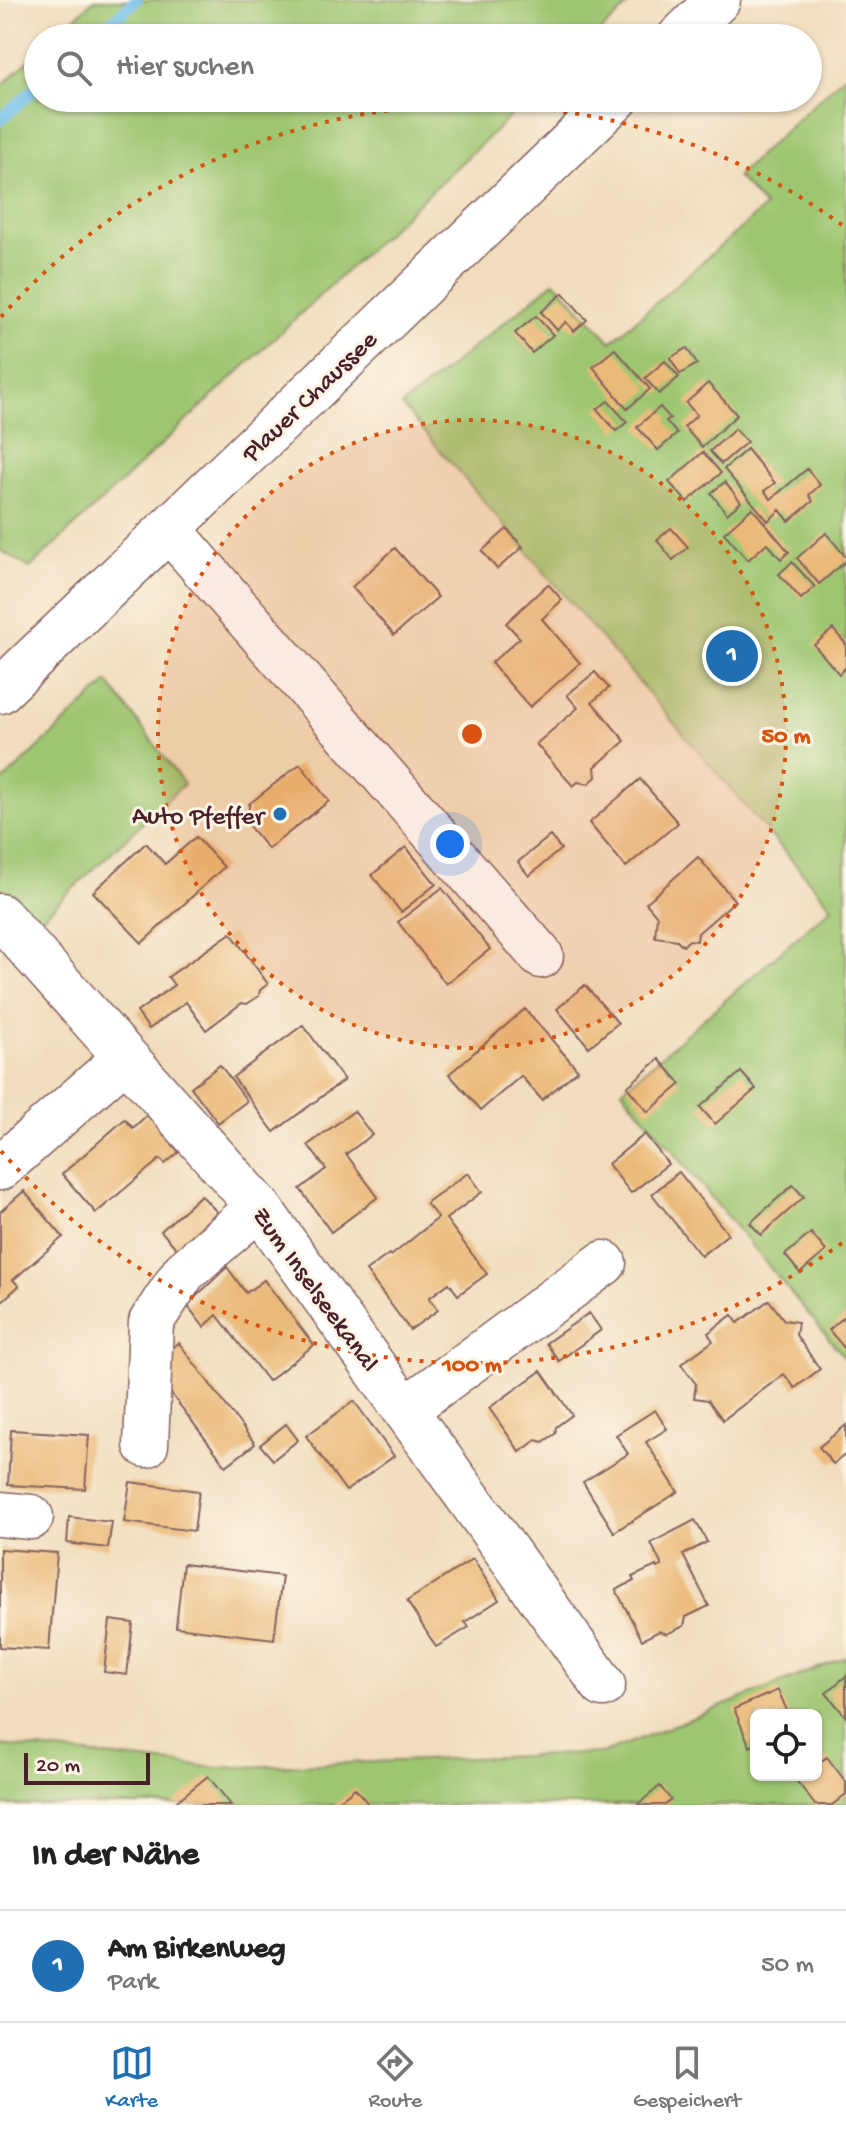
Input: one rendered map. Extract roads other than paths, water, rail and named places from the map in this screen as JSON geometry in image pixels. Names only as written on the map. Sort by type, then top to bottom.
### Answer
[{"type":"street","points":[[693,24],[718,0]]},
{"type":"street","name":"Plauer Chaussee","points":[[0,691],[602,112]]},
{"type":"street","points":[[169,529],[541,956]]},
{"type":"street","name":"Zum Inselseekanal","points":[[0,916],[259,1207],[603,1685]]},
{"type":"street","points":[[0,1168],[125,1058]]},
{"type":"street","points":[[146,1445],[151,1322],[184,1272],[259,1207]]},
{"type":"street","points":[[406,1409],[604,1263]]},
{"type":"waterway","points":[[109,24],[136,0]]},
{"type":"waterway","points":[[0,120],[24,99]]},
{"type":"place","name":"Am Birkenweg","points":[[732,656]]},
{"type":"place","name":"Auto Pfeffer","points":[[280,814]]}]
